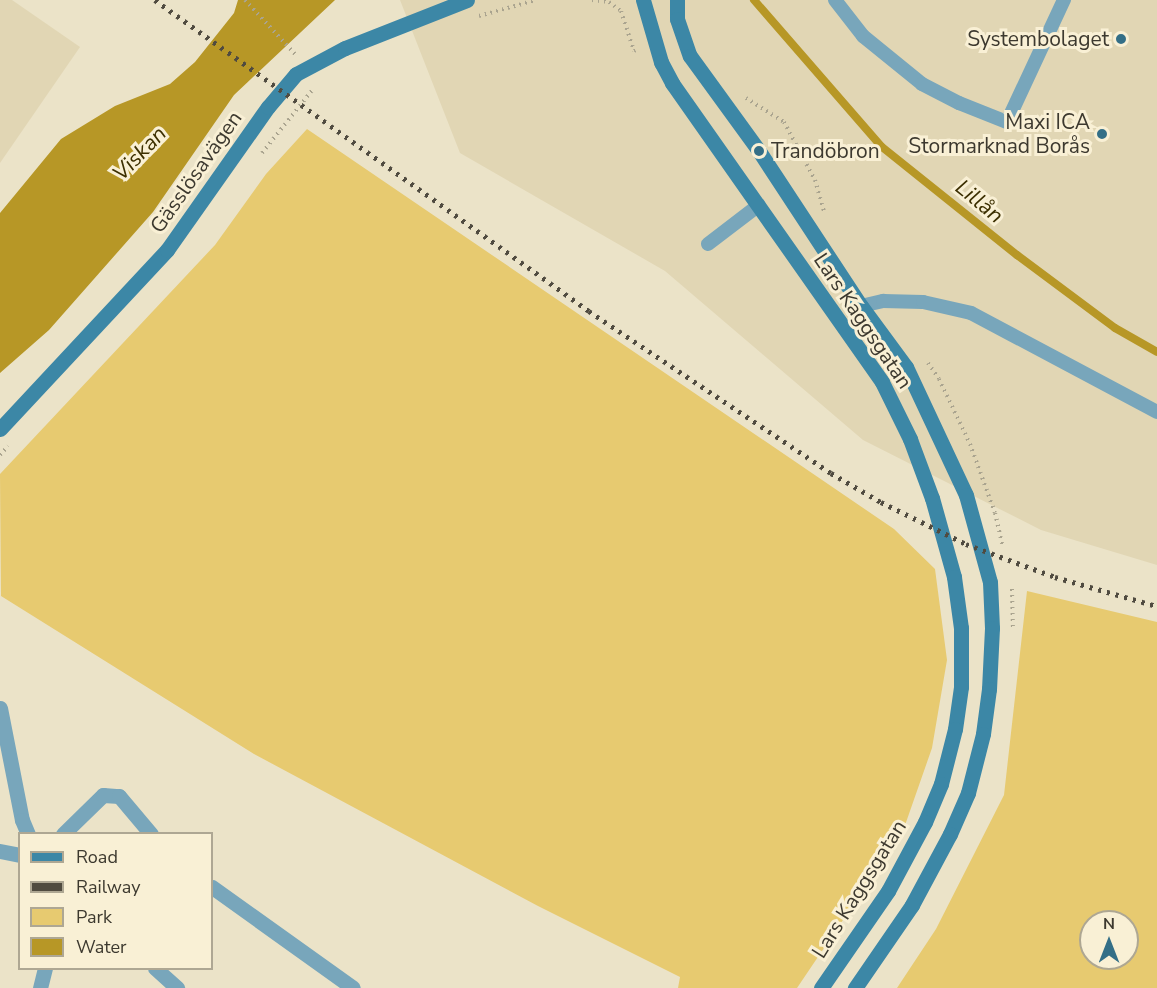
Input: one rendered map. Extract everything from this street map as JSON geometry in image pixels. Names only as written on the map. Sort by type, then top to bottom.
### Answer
[{"type":"street","name":"Gässlösavägen","points":[[0,429],[167,250],[268,107],[296,74],[345,48],[467,0]]},
{"type":"street","name":"Lars Kaggsgatan","points":[[644,0],[661,62],[672,84],[882,382],[910,439],[932,498],[954,577],[961,628],[961,687],[955,729],[941,784],[925,822],[888,891],[821,988]]},
{"type":"street","name":"Lars Kaggsgatan","points":[[677,0],[677,19],[690,56],[759,151],[861,306],[906,368],[966,495],[990,582],[992,628],[989,689],[983,734],[968,793],[950,834],[912,905],[855,988]]},
{"type":"street","points":[[0,708],[22,819],[27,832]]},
{"type":"street","points":[[65,832],[103,795],[119,796],[149,832]]},
{"type":"street","points":[[0,851],[18,855]]},
{"type":"street","points":[[213,888],[353,988]]},
{"type":"street","points":[[40,988],[45,970]]},
{"type":"street","points":[[156,970],[177,988]]},
{"type":"lane","points":[[836,0],[863,36],[922,84],[959,104],[1007,122],[1064,0]]},
{"type":"lane","points":[[708,244],[759,205]]},
{"type":"lane","points":[[861,306],[884,301],[923,302],[971,313],[1157,412]]},
{"type":"path","points":[[245,0],[296,55]]},
{"type":"path","points":[[592,0],[609,2],[621,11],[634,51],[639,49]]},
{"type":"path","points":[[271,142],[311,91]]},
{"type":"shaded area","points":[[0,0],[12,0],[80,47],[0,163]]},
{"type":"shaded area","points":[[400,0],[1157,0],[1157,565],[1041,530],[863,440],[665,271],[460,153]]},
{"type":"green space","points":[[307,129],[894,529],[935,569],[947,660],[932,748],[903,831],[797,988],[678,988],[680,977],[538,906],[254,754],[1,596],[0,474],[215,245],[266,174]]},
{"type":"green space","points":[[1027,591],[1157,622],[1157,988],[897,988],[936,929],[1004,795]]},
{"type":"water","name":"Viskan","points":[[238,0],[335,0],[234,95],[153,212],[49,330],[0,373],[0,213],[61,139],[115,106],[170,84],[195,62],[234,13]]},
{"type":"waterway","name":"Lillån","points":[[754,0],[882,147],[1017,255],[1115,328],[1157,352]]},
{"type":"railway","points":[[155,0],[589,311],[831,473],[881,502],[966,544],[1055,577],[1157,606]]},
{"type":"place","name":"Systembolaget","points":[[1121,39]]},
{"type":"place","name":"Maxi ICA Stormarknad Borås","points":[[1102,134]]},
{"type":"place","name":"Trandöbron","points":[[759,151]]}]
